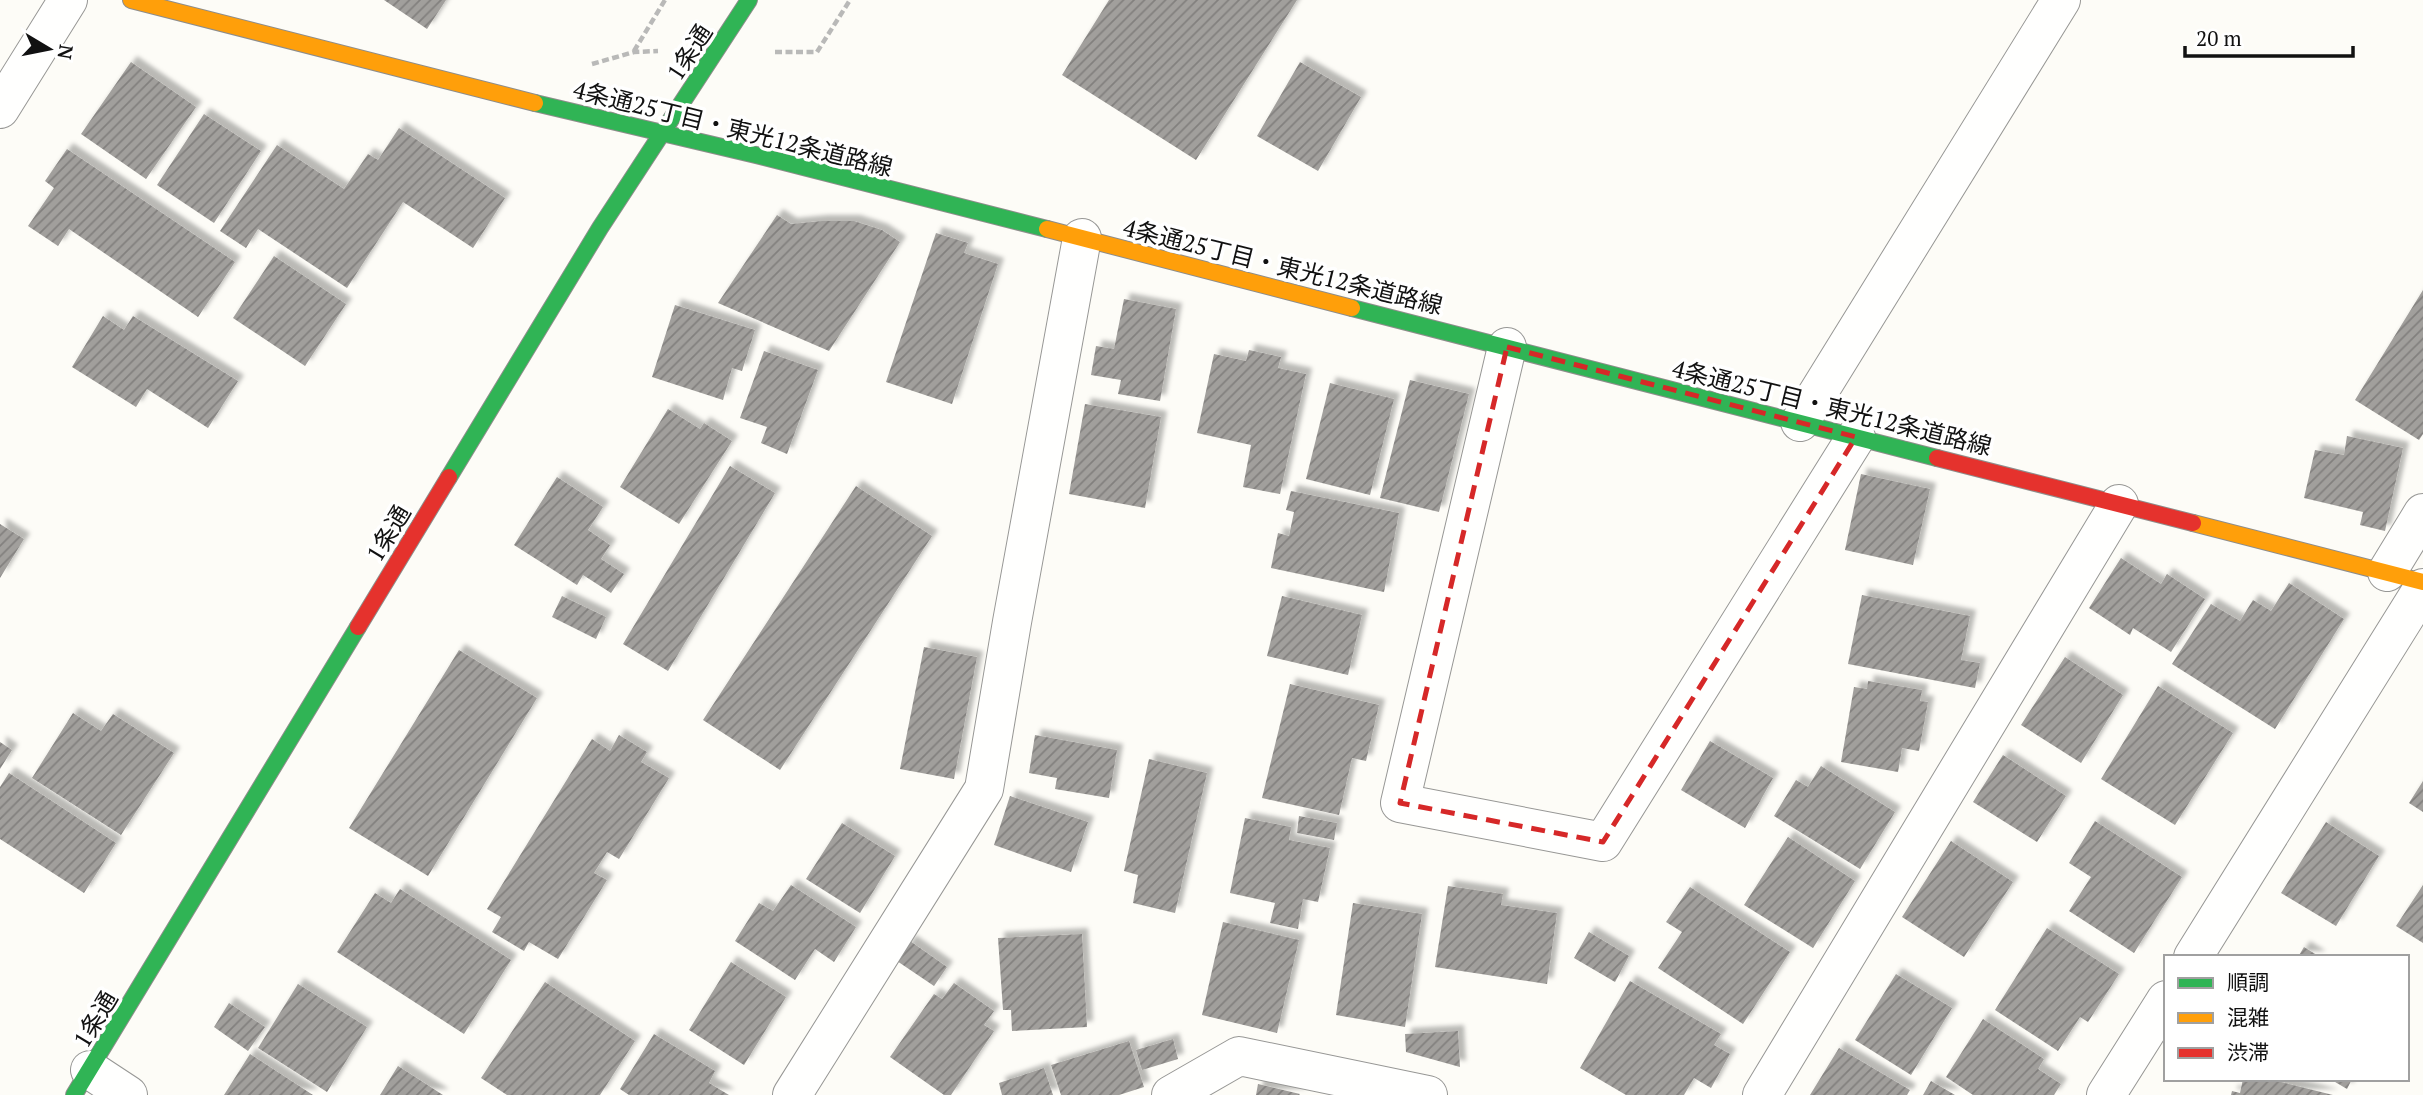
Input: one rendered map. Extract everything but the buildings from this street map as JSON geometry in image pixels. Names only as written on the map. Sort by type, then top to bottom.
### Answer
[{"type":"street","points":[[0,110],[68,0]]},
{"type":"street","name":"4条通25丁目・東光12条道路線","points":[[131,0],[549,107],[663,132],[1082,238],[2423,582]]},
{"type":"street","name":"1条通","points":[[82,1083],[600,228],[749,0]]},
{"type":"street","points":[[1800,422],[2061,0]]},
{"type":"street","points":[[792,1095],[984,789],[1082,238]]},
{"type":"street","points":[[1507,347],[1401,803],[1603,842],[1856,437]]},
{"type":"street","points":[[1762,1095],[2119,504]]},
{"type":"street","points":[[2387,572],[2423,513]]},
{"type":"street","points":[[2194,955],[2423,588]]},
{"type":"street","points":[[2106,1095],[2164,1003]]},
{"type":"street","points":[[1171,1095],[1239,1056],[1428,1095]]},
{"type":"street","points":[[82,1083],[128,1095]]},
{"type":"path","points":[[634,51],[665,0]]},
{"type":"path","points":[[817,52],[850,0]]},
{"type":"highlighted area","points":[[1507,347],[1856,437],[1603,842],[1400,803]]},
{"type":"traffic: fast","points":[[449,477],[600,228],[749,0]]},
{"type":"traffic: fast","points":[[535,103],[756,155],[1047,229]]},
{"type":"traffic: fast","points":[[1352,308],[1937,458]]},
{"type":"traffic: fast","points":[[74,1095],[358,627]]},
{"type":"traffic: slow","points":[[131,0],[535,103]]},
{"type":"traffic: slow","points":[[1047,229],[1352,308]]},
{"type":"traffic: slow","points":[[2193,523],[2423,582]]},
{"type":"traffic: jam","points":[[1937,458],[2193,523]]},
{"type":"traffic: jam","points":[[358,627],[449,477]]}]
